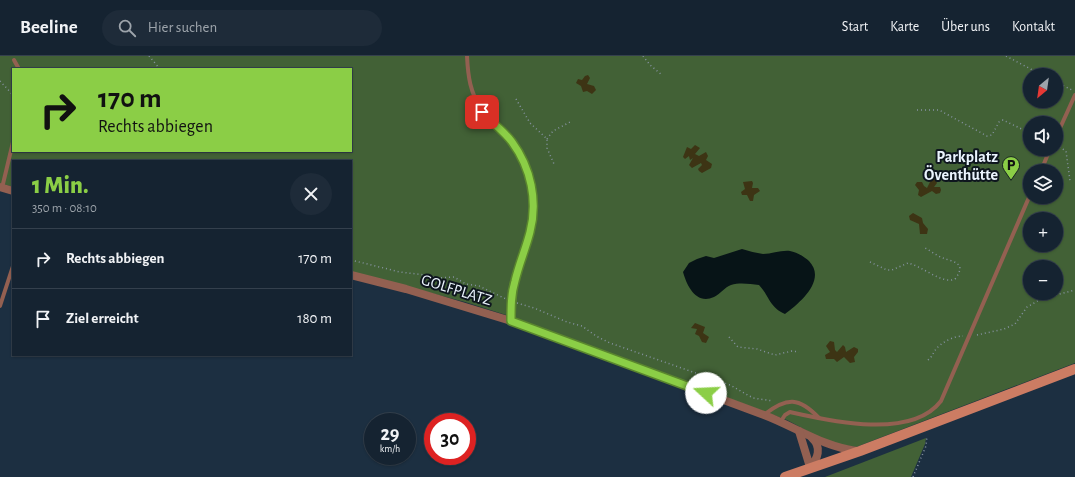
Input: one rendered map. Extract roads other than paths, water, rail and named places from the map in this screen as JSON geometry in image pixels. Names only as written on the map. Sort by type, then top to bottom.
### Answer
[{"type":"street","points":[[1,188],[12,191]]},
{"type":"street","name":"GOLFPLATZ","points":[[352,275],[420,293],[511,321],[781,421],[809,436],[838,448],[860,451]]},
{"type":"street","points":[[785,477],[860,451],[1075,370]]},
{"type":"street","points":[[799,430],[810,468]]},
{"type":"street","points":[[809,436],[817,444],[819,451],[816,460],[810,468]]},
{"type":"lane","points":[[467,56],[468,80],[482,112],[512,142],[524,163],[532,187],[534,209],[530,232],[514,282],[511,301],[511,321]]},
{"type":"lane","points":[[14,60],[18,68]]},
{"type":"lane","points":[[1063,122],[1075,95]]},
{"type":"lane","points":[[1,188],[12,146]]},
{"type":"lane","points":[[781,421],[785,415],[790,412],[858,424],[886,424],[928,415],[940,401],[1026,204]]},
{"type":"lane","points":[[0,306],[12,269]]},
{"type":"lane","points":[[764,415],[784,403],[797,402],[807,406],[819,418]]},
{"type":"place","name":"Parkplatz Öventhütte","points":[[1011,180]]}]
